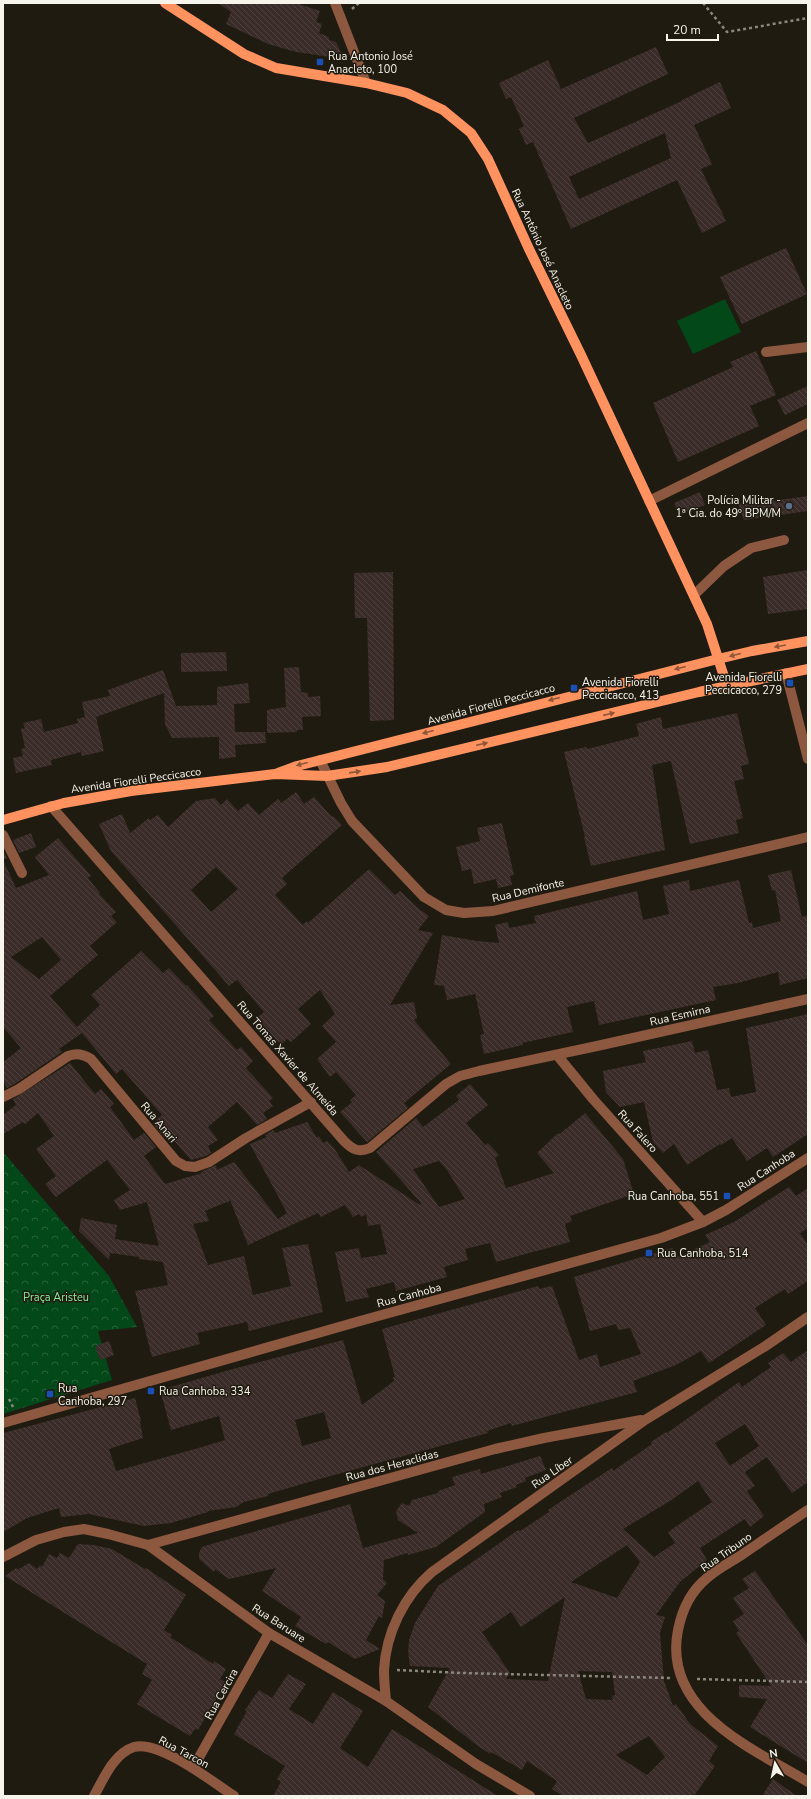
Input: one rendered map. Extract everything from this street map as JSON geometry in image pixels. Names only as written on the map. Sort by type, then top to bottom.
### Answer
[{"type":"main road","name":"Rua Antônio José Anacleto","points":[[165,3],[244,54],[276,68],[366,83],[407,93],[443,110],[471,133],[488,159],[528,249],[581,355],[694,595],[707,624],[727,686]]},
{"type":"main road","name":"Avenida Fiorelli Peccicacco","points":[[275,774],[320,760],[752,650],[808,641]]},
{"type":"main road","name":"Avenida Fiorelli Peccicacco","points":[[3,820],[51,806],[97,796],[275,774],[327,776],[387,767],[727,686],[808,669]]},
{"type":"street","points":[[335,3],[366,83]]},
{"type":"street","points":[[766,352],[808,347]]},
{"type":"street","points":[[649,501],[808,423]]},
{"type":"street","points":[[694,595],[724,566],[751,548],[784,540]]},
{"type":"street","points":[[786,673],[808,759]]},
{"type":"street","name":"Rua Demifonte","points":[[320,760],[341,803],[352,821],[424,897],[446,910],[464,913],[493,911],[808,837]]},
{"type":"street","name":"Rua Tomas Xavier de Almeida","points":[[51,806],[352,1149],[364,1151],[370,1148],[446,1084],[460,1076],[557,1055]]},
{"type":"street","points":[[3,835],[22,873]]},
{"type":"street","name":"Rua Esmirna","points":[[557,1055],[808,999]]},
{"type":"street","name":"Rua Anari","points":[[3,1097],[19,1089],[68,1056],[76,1053],[84,1055],[92,1059],[176,1161],[185,1166],[195,1167],[209,1162],[246,1138],[311,1102]]},
{"type":"street","name":"Rua Falero","points":[[557,1055],[593,1099],[703,1222]]},
{"type":"street","name":"Rua Canhoba","points":[[3,1423],[367,1319],[642,1243],[703,1222],[734,1206],[808,1158]]},
{"type":"street","name":"Rua Líber","points":[[386,1701],[384,1669],[388,1643],[400,1610],[419,1582],[645,1420],[764,1347],[808,1317]]},
{"type":"street","name":"Rua dos Heraclidas","points":[[148,1545],[495,1449],[544,1438],[645,1420]]},
{"type":"street","name":"Rua Tribuno","points":[[808,1510],[706,1578],[689,1599],[681,1615],[676,1648],[682,1679],[700,1710],[716,1725],[808,1782]]},
{"type":"street","name":"Rua Baruare","points":[[3,1557],[36,1540],[64,1532],[84,1530],[108,1534],[148,1545],[269,1633],[386,1701],[476,1764],[530,1796]]},
{"type":"street","name":"Rua Cercira","points":[[193,1768],[269,1633]]},
{"type":"street","name":"Rua Tarcon","points":[[94,1796],[111,1765],[119,1757],[134,1747],[154,1747],[193,1768],[234,1796]]},
{"type":"path","points":[[703,3],[727,32],[808,18]]},
{"type":"path","points":[[384,1669],[462,1673],[665,1677],[682,1679],[808,1682]]},
{"type":"green space","points":[[725,299],[741,332],[693,354],[677,321]]},
{"type":"green space","name":"Praça Aristeu","points":[[3,1152],[109,1276],[137,1327],[98,1331],[112,1380],[3,1414]]},
{"type":"building","points":[[218,3],[296,3],[320,11],[316,22],[322,24],[319,33],[329,37],[329,40],[336,42],[344,59],[296,52],[268,44],[226,24],[231,12]]},
{"type":"building","points":[[656,47],[668,74],[574,118],[588,143],[682,101],[720,82],[731,108],[694,125],[712,164],[701,169],[726,221],[702,233],[677,180],[571,229],[533,142],[526,145],[519,129],[524,126],[511,97],[506,99],[499,83],[548,60],[561,89]],"holes":[[[665,133],[671,158],[579,199],[569,177]]]},
{"type":"building","points":[[786,248],[807,294],[742,324],[720,277]]},
{"type":"building","points":[[756,351],[776,395],[750,406],[759,426],[678,462],[653,403],[733,367],[730,362]]},
{"type":"building","points":[[808,386],[808,404],[785,415],[777,400]]},
{"type":"building","points":[[700,492],[705,505],[679,515],[674,503]]},
{"type":"building","points":[[808,496],[808,511],[744,520],[738,504],[773,497],[773,501]]},
{"type":"building","points":[[808,570],[808,609],[768,614],[763,577]]},
{"type":"building","points":[[393,572],[394,720],[370,721],[367,618],[355,618],[354,573]]},
{"type":"building","points":[[226,652],[227,671],[181,672],[181,653]]},
{"type":"building","points":[[299,667],[301,692],[308,693],[308,697],[320,696],[321,716],[302,717],[303,730],[297,730],[297,732],[267,733],[267,710],[286,707],[284,668]]},
{"type":"building","points":[[163,670],[176,706],[217,705],[217,687],[248,683],[250,703],[234,704],[235,732],[265,732],[266,743],[235,745],[236,757],[219,759],[219,737],[172,738],[165,724],[164,693],[96,717],[104,751],[82,756],[81,752],[51,760],[52,765],[16,773],[13,758],[23,756],[21,749],[25,748],[21,729],[25,728],[23,723],[41,719],[44,732],[78,723],[77,719],[85,717],[82,702],[110,696],[108,690]]},
{"type":"building","points":[[737,713],[749,764],[741,766],[744,779],[734,781],[743,818],[736,820],[739,833],[690,844],[671,761],[652,765],[665,850],[591,866],[564,752],[586,747],[587,749],[639,736],[636,724],[661,717],[663,729]]},
{"type":"building","points":[[296,792],[304,804],[314,797],[332,817],[333,816],[342,825],[282,878],[287,884],[275,895],[303,925],[307,921],[308,923],[369,869],[395,895],[400,891],[419,909],[429,916],[418,930],[433,933],[390,1005],[414,1002],[417,1018],[414,1020],[451,1064],[404,1103],[408,1108],[367,1142],[340,1112],[352,1102],[350,1100],[356,1095],[336,1072],[330,1077],[317,1059],[336,1042],[322,1026],[335,1014],[320,990],[298,1009],[311,1024],[291,1042],[287,1039],[281,1045],[257,1018],[264,1012],[237,980],[229,986],[111,851],[99,824],[122,814],[130,833],[149,818],[150,820],[158,815],[168,827],[196,801],[215,798],[221,805],[227,799],[238,811],[248,803],[259,815],[278,799],[281,803]],"holes":[[[216,867],[238,889],[211,912],[191,890]]]},
{"type":"building","points":[[502,823],[514,875],[510,876],[512,885],[498,888],[496,879],[474,884],[471,869],[462,871],[456,847],[480,841],[477,828]]},
{"type":"building","points":[[31,833],[36,847],[19,853],[13,840]]},
{"type":"building","points":[[58,838],[91,876],[88,878],[100,893],[99,894],[116,912],[111,916],[117,922],[90,946],[98,955],[50,996],[77,1027],[100,1005],[91,995],[141,951],[163,973],[169,968],[186,986],[187,985],[214,1016],[209,1020],[237,1050],[241,1047],[253,1061],[246,1068],[273,1098],[269,1101],[273,1106],[263,1113],[267,1119],[257,1125],[237,1102],[208,1127],[218,1140],[208,1146],[211,1153],[191,1160],[170,1136],[166,1139],[154,1125],[158,1122],[156,1120],[162,1115],[122,1069],[116,1074],[82,1033],[59,1049],[62,1052],[7,1088],[3,1080],[3,1062],[21,1048],[3,1027],[3,860],[16,888],[49,875],[35,857]],"holes":[[[42,937],[61,960],[39,979],[11,957]]]},
{"type":"building","points":[[3,850],[7,858],[3,860]]},
{"type":"building","points":[[791,870],[802,917],[808,915],[808,978],[780,985],[778,972],[738,983],[713,987],[716,1000],[599,1025],[594,1001],[567,1007],[573,1032],[522,1043],[523,1045],[484,1054],[480,1035],[484,1034],[475,994],[447,1000],[444,986],[434,985],[442,935],[499,943],[495,925],[508,922],[509,928],[536,923],[534,916],[637,891],[643,920],[669,914],[663,886],[689,880],[690,891],[739,880],[749,923],[752,922],[753,928],[781,921],[775,890],[772,891],[768,875]]},
{"type":"building","points":[[808,1014],[808,1134],[773,1157],[767,1148],[747,1161],[732,1138],[687,1165],[674,1144],[663,1153],[653,1142],[644,1102],[620,1107],[606,1092],[603,1071],[646,1062],[643,1051],[692,1041],[695,1053],[708,1050],[717,1090],[729,1088],[731,1097],[756,1092],[746,1028]]},
{"type":"building","points":[[70,1063],[95,1094],[101,1089],[114,1104],[110,1107],[134,1140],[144,1133],[156,1147],[144,1156],[165,1184],[202,1173],[201,1172],[216,1165],[217,1170],[234,1162],[278,1219],[287,1213],[250,1144],[267,1137],[265,1135],[273,1130],[275,1133],[307,1122],[317,1138],[319,1136],[323,1143],[327,1141],[334,1148],[349,1172],[359,1165],[420,1205],[421,1203],[376,1152],[416,1118],[423,1127],[459,1100],[456,1096],[470,1084],[488,1105],[466,1123],[485,1145],[488,1143],[499,1155],[495,1158],[506,1188],[554,1173],[537,1153],[557,1134],[561,1133],[585,1113],[623,1159],[634,1194],[570,1216],[572,1221],[565,1224],[570,1242],[496,1262],[490,1243],[465,1249],[468,1260],[444,1267],[447,1277],[396,1291],[394,1282],[366,1289],[369,1297],[346,1302],[335,1252],[359,1248],[361,1258],[387,1254],[380,1224],[368,1226],[366,1214],[361,1217],[359,1214],[353,1217],[345,1205],[321,1217],[318,1213],[248,1245],[230,1200],[228,1203],[227,1202],[205,1211],[209,1221],[193,1224],[208,1265],[244,1256],[253,1295],[291,1286],[282,1248],[308,1244],[323,1312],[249,1331],[247,1322],[197,1333],[200,1344],[152,1357],[135,1291],[168,1285],[163,1262],[110,1253],[109,1260],[79,1231],[81,1218],[117,1225],[115,1239],[159,1246],[147,1202],[120,1210],[114,1200],[130,1190],[107,1160],[56,1197],[45,1184],[56,1176],[36,1149],[54,1136],[38,1113],[25,1124],[23,1122],[3,1134],[3,1115],[16,1105],[13,1099]],"holes":[[[439,1161],[447,1170],[465,1199],[439,1207],[413,1169]]]},
{"type":"building","points":[[789,1187],[796,1196],[808,1188],[808,1228],[800,1233],[808,1245],[808,1281],[788,1294],[785,1289],[755,1308],[766,1325],[709,1363],[701,1351],[676,1365],[633,1381],[637,1392],[512,1426],[511,1423],[487,1431],[488,1433],[268,1494],[268,1496],[244,1502],[236,1507],[208,1511],[171,1523],[144,1526],[89,1514],[61,1517],[59,1508],[27,1518],[3,1532],[3,1433],[135,1398],[141,1421],[143,1438],[109,1449],[116,1471],[225,1440],[219,1416],[171,1430],[160,1390],[343,1340],[362,1405],[394,1381],[393,1377],[395,1377],[382,1329],[538,1286],[539,1289],[552,1286],[579,1360],[597,1354],[600,1367],[641,1354],[630,1328],[618,1330],[616,1324],[590,1331],[574,1277],[672,1248],[678,1257],[710,1242],[705,1235],[734,1222]],"holes":[[[324,1412],[331,1438],[302,1446],[295,1420]]]},
{"type":"building","points":[[109,1341],[114,1355],[100,1360],[95,1346]]},
{"type":"building","points":[[808,1350],[808,1482],[792,1493],[767,1457],[745,1472],[755,1486],[747,1491],[764,1516],[750,1527],[745,1519],[700,1548],[707,1560],[680,1582],[656,1615],[665,1617],[660,1633],[664,1681],[673,1706],[676,1704],[690,1724],[718,1746],[709,1761],[715,1766],[694,1796],[563,1796],[552,1789],[557,1781],[527,1761],[522,1770],[491,1752],[490,1754],[428,1707],[450,1668],[410,1666],[408,1652],[409,1640],[415,1623],[438,1586],[518,1530],[520,1531],[549,1512],[548,1510],[612,1468],[613,1471],[652,1444],[651,1442],[666,1432],[667,1433],[739,1382],[742,1387],[771,1367],[768,1363],[783,1353],[791,1362]],"holes":[[[745,1424],[759,1446],[730,1466],[715,1443]],[[698,1481],[712,1502],[668,1532],[675,1543],[654,1557],[623,1529],[670,1501]],[[627,1545],[640,1562],[617,1598],[571,1582]],[[565,1597],[548,1681],[506,1679],[510,1673],[482,1632],[511,1612],[521,1627]],[[578,1671],[612,1672],[615,1695],[612,1696],[613,1700],[586,1699]],[[649,1736],[665,1757],[647,1775],[616,1755]]]},
{"type":"building","points":[[540,1456],[546,1470],[525,1478],[526,1481],[516,1485],[517,1487],[500,1493],[502,1497],[484,1504],[485,1512],[436,1547],[384,1560],[383,1579],[387,1583],[377,1595],[385,1601],[382,1618],[379,1616],[366,1640],[380,1649],[355,1659],[328,1642],[326,1644],[295,1626],[301,1617],[262,1591],[276,1568],[229,1579],[215,1569],[214,1572],[199,1559],[199,1553],[202,1547],[350,1504],[363,1548],[418,1533],[398,1520],[396,1511],[402,1503],[409,1506],[412,1500],[438,1493],[438,1491],[455,1485],[452,1477],[480,1469],[481,1474]]},
{"type":"building","points":[[78,1544],[94,1545],[112,1549],[145,1569],[146,1568],[186,1595],[164,1630],[172,1635],[170,1637],[213,1664],[214,1661],[226,1669],[220,1679],[226,1683],[198,1730],[195,1729],[190,1736],[137,1704],[152,1680],[142,1674],[147,1664],[5,1576],[16,1568],[19,1569],[29,1563],[37,1569],[40,1565],[42,1567],[49,1554],[57,1558],[60,1553],[69,1558]]},
{"type":"building","points":[[755,1571],[808,1645],[808,1763],[750,1727],[767,1699],[739,1697],[739,1685],[771,1686],[736,1633],[739,1631],[733,1621],[744,1614],[733,1598],[749,1588],[742,1579]]},
{"type":"building","points":[[288,1674],[306,1684],[289,1709],[313,1724],[333,1692],[363,1711],[340,1748],[368,1767],[392,1729],[498,1796],[273,1796],[281,1782],[277,1779],[285,1766],[234,1734],[247,1711],[245,1710],[259,1690],[272,1698]]},
{"type":"building","points":[[773,1779],[797,1796],[762,1796]]},
{"type":"place","name":"Rua Antonio José Anacleto, 100","points":[[320,62]]},
{"type":"place","name":"Polícia Militar - 1ª Cia. do 49º BPM/M","points":[[789,506]]},
{"type":"place","name":"Avenida Fiorelli Peccicacco, 279","points":[[790,683]]},
{"type":"place","name":"Avenida Fiorelli Peccicacco, 413","points":[[574,688]]},
{"type":"place","name":"Rua Canhoba, 551","points":[[727,1196]]},
{"type":"place","name":"Rua Canhoba, 514","points":[[649,1253]]},
{"type":"place","name":"Rua Canhoba, 334","points":[[151,1391]]},
{"type":"place","name":"Rua Canhoba, 297","points":[[50,1394]]}]
